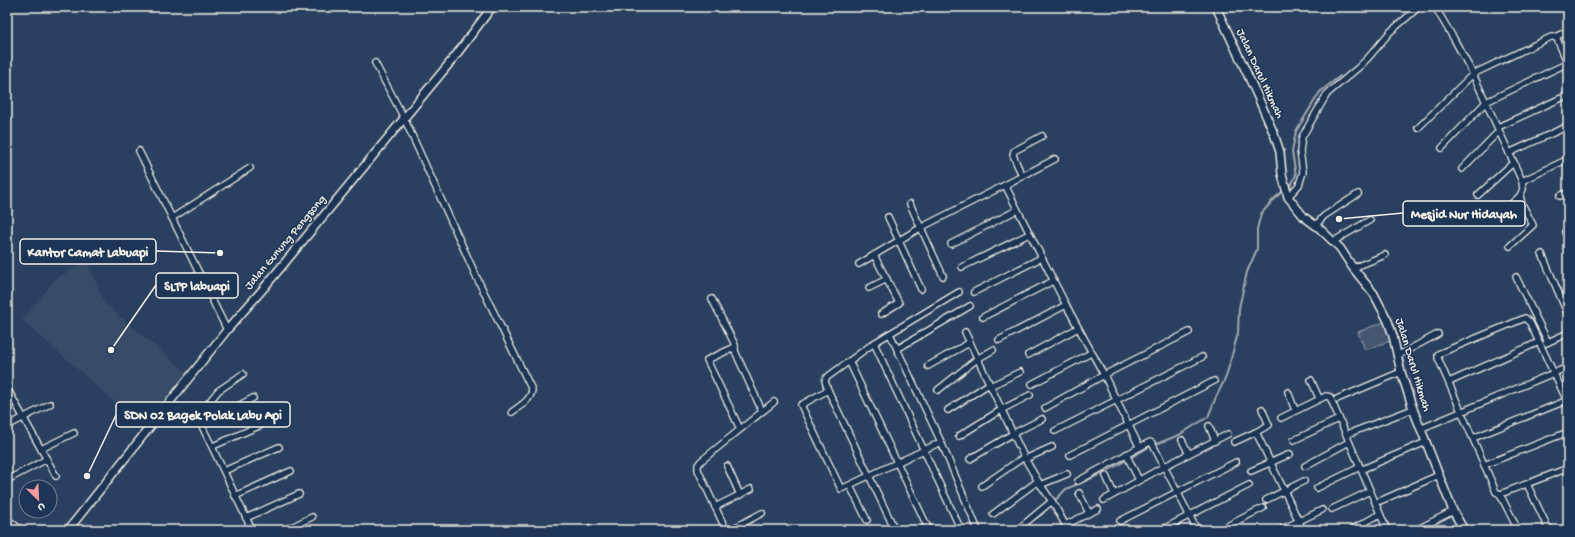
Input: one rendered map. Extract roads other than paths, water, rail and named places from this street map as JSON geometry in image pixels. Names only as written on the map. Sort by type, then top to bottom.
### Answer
[{"type":"street","name":"Jalan Gunung Pengsong","points":[[68,530],[227,330],[453,59],[492,7]]},
{"type":"street","name":"Jalan Darul Hikmah","points":[[1216,7],[1274,134],[1280,152],[1285,186],[1288,195],[1304,217],[1316,225],[1334,241],[1374,294],[1391,326],[1401,372],[1420,429],[1454,511],[1464,530]]},
{"type":"street","points":[[1288,195],[1299,185],[1303,172],[1300,151],[1302,137],[1327,94],[1359,67],[1390,32],[1419,7]]},
{"type":"street","points":[[1434,7],[1473,74],[1522,181],[1523,189],[1520,196],[1497,217]]},
{"type":"street","points":[[1418,128],[1473,74],[1520,51],[1568,31]]},
{"type":"street","points":[[1442,148],[1486,102],[1568,63],[1555,37]]},
{"type":"street","points":[[375,63],[404,118],[477,278],[532,390],[532,393],[527,400],[512,412]]},
{"type":"street","points":[[1462,169],[1499,129],[1568,95]]},
{"type":"street","points":[[1509,153],[1568,126]]},
{"type":"street","points":[[1022,176],[1013,155],[1014,151],[1042,136]]},
{"type":"street","points":[[139,151],[227,330]]},
{"type":"street","points":[[859,264],[920,228],[1055,159]]},
{"type":"street","points":[[1522,181],[1568,159]]},
{"type":"street","points":[[1478,195],[1514,162]]},
{"type":"street","points":[[172,218],[250,168]]},
{"type":"street","points":[[1005,185],[1066,306],[1104,375],[1127,425],[1140,447]]},
{"type":"street","points":[[1560,196],[1568,192]]},
{"type":"street","points":[[1316,225],[1324,216],[1358,194]]},
{"type":"street","points":[[1510,246],[1533,225],[1522,204],[1520,196]]},
{"type":"street","points":[[910,204],[943,276]]},
{"type":"street","points":[[951,244],[1018,210]]},
{"type":"street","points":[[888,217],[921,290]]},
{"type":"street","points":[[1334,241],[1370,220]]},
{"type":"street","points":[[1565,232],[1568,238]]},
{"type":"street","points":[[962,267],[1029,234]]},
{"type":"street","points":[[1542,254],[1568,315]]},
{"type":"street","points":[[874,255],[899,302],[881,314]]},
{"type":"street","points":[[1353,268],[1385,255]]},
{"type":"street","points":[[974,292],[1041,258]]},
{"type":"street","points":[[1516,277],[1548,342]]},
{"type":"street","points":[[869,288],[887,279]]},
{"type":"street","points":[[983,317],[1054,281]]},
{"type":"street","points":[[895,530],[828,390],[825,383],[826,378],[874,343],[959,292]]},
{"type":"street","points":[[712,299],[735,347],[735,351],[762,411]]},
{"type":"street","points":[[897,350],[970,306]]},
{"type":"street","points":[[999,340],[1066,306]]},
{"type":"street","points":[[1472,438],[1568,401],[1528,320],[1525,318],[1440,353],[1438,358],[1462,411],[1472,438],[1493,489],[1500,494],[1518,530]]},
{"type":"street","points":[[1028,355],[1078,328]]},
{"type":"street","points":[[965,332],[1025,458],[1067,528],[1089,513],[1098,509]]},
{"type":"street","points":[[1045,408],[1104,375],[1189,332]]},
{"type":"street","points":[[1449,382],[1568,333]]},
{"type":"street","points":[[890,334],[941,442],[978,530]]},
{"type":"street","points":[[1397,356],[1438,334]]},
{"type":"street","points":[[874,343],[961,530]]},
{"type":"street","points":[[928,366],[969,343]]},
{"type":"street","points":[[735,347],[707,360],[740,429]]},
{"type":"street","points":[[938,390],[977,359],[993,350]]},
{"type":"street","points":[[1032,384],[1091,353]]},
{"type":"street","points":[[1056,431],[1116,399],[1202,357]]},
{"type":"street","points":[[849,361],[930,530]]},
{"type":"street","points":[[1420,429],[1568,367]]},
{"type":"street","points":[[948,410],[989,385],[1020,372]]},
{"type":"street","points":[[1337,399],[1401,372]]},
{"type":"street","points":[[196,420],[218,391],[243,374]]},
{"type":"street","points":[[1311,380],[1319,398]]},
{"type":"street","points":[[1070,454],[1214,381]]},
{"type":"street","points":[[7,388],[56,476]]},
{"type":"street","points":[[828,390],[802,403],[801,406],[840,488],[842,489],[941,442]]},
{"type":"street","points":[[1288,392],[1296,410]]},
{"type":"street","points":[[959,436],[1001,410],[1030,395]]},
{"type":"street","points":[[1281,418],[1319,398],[1329,396],[1349,442],[1363,467],[1370,491],[1387,530]]},
{"type":"street","points":[[202,425],[253,398]]},
{"type":"street","points":[[726,530],[698,470],[698,465],[700,461],[774,402]]},
{"type":"street","points":[[170,403],[202,425],[252,530]]},
{"type":"street","points":[[7,426],[50,404]]},
{"type":"street","points":[[1234,442],[1269,425],[1262,409]]},
{"type":"street","points":[[1350,433],[1413,409]]},
{"type":"street","points":[[970,459],[1014,433],[1042,419]]},
{"type":"street","points":[[1294,440],[1339,419]]},
{"type":"street","points":[[213,446],[268,422]]},
{"type":"street","points":[[1209,426],[1215,441]]},
{"type":"street","points":[[1256,432],[1303,530]]},
{"type":"street","points":[[1484,465],[1568,432]]},
{"type":"street","points":[[41,449],[74,433]]},
{"type":"street","points":[[1104,500],[1165,466],[1228,434]]},
{"type":"street","points":[[1182,440],[1189,454]]},
{"type":"street","points":[[1078,481],[1127,456],[1150,442],[1165,466],[1197,530]]},
{"type":"street","points":[[1305,466],[1349,442]]},
{"type":"street","points":[[1317,488],[1363,467],[1426,442]]},
{"type":"street","points":[[224,471],[279,447]]},
{"type":"street","points":[[982,486],[1025,458],[1052,447]]},
{"type":"street","points":[[1251,471],[1290,454]]},
{"type":"street","points":[[1127,456],[1139,480]]},
{"type":"street","points":[[7,480],[47,459]]},
{"type":"street","points":[[1120,521],[1236,462]]},
{"type":"street","points":[[728,466],[740,494]]},
{"type":"street","points":[[1500,494],[1568,468]]},
{"type":"street","points":[[235,496],[292,471]]},
{"type":"street","points":[[993,514],[1039,483],[1067,474]]},
{"type":"street","points":[[1380,501],[1439,475]]},
{"type":"street","points":[[1106,476],[1114,494]]},
{"type":"street","points":[[1266,500],[1304,481]]},
{"type":"street","points":[[1527,484],[1549,530]]},
{"type":"street","points":[[1161,530],[1249,485]]},
{"type":"street","points":[[850,486],[867,520]]},
{"type":"street","points":[[715,507],[752,489]]},
{"type":"street","points":[[1332,509],[1370,491]]},
{"type":"street","points":[[1079,493],[1089,513]]},
{"type":"street","points":[[246,518],[298,494]]},
{"type":"street","points":[[1023,525],[1052,501]]},
{"type":"street","points":[[1219,530],[1263,508]]},
{"type":"street","points":[[1280,530],[1322,510]]},
{"type":"street","points":[[1416,530],[1454,511]]},
{"type":"street","points":[[730,530],[762,513]]},
{"type":"street","points":[[1351,530],[1380,514]]},
{"type":"street","points":[[285,530],[312,517]]},
{"type":"street","points":[[7,519],[21,530]]},
{"type":"waterway","points":[[1288,187],[1291,185],[1296,175],[1292,152],[1296,131],[1320,92],[1340,76]]},
{"type":"waterway","points":[[1029,523],[1041,515],[1066,489],[1106,472],[1149,447],[1179,435],[1208,417],[1226,377],[1238,333],[1239,308],[1247,272],[1257,249],[1257,229],[1261,214],[1284,190]]},
{"type":"waterway","points":[[1015,530],[1024,527]]},
{"type":"place","name":"Mesjid Nur Hidayah","points":[[1339,219]]},
{"type":"place","name":"Kantor Camat Labuapi","points":[[220,253]]},
{"type":"place","name":"SLTP labuapi","points":[[111,350]]},
{"type":"place","name":"SDN 02 Bagek Polak Labu Api","points":[[87,476]]}]
